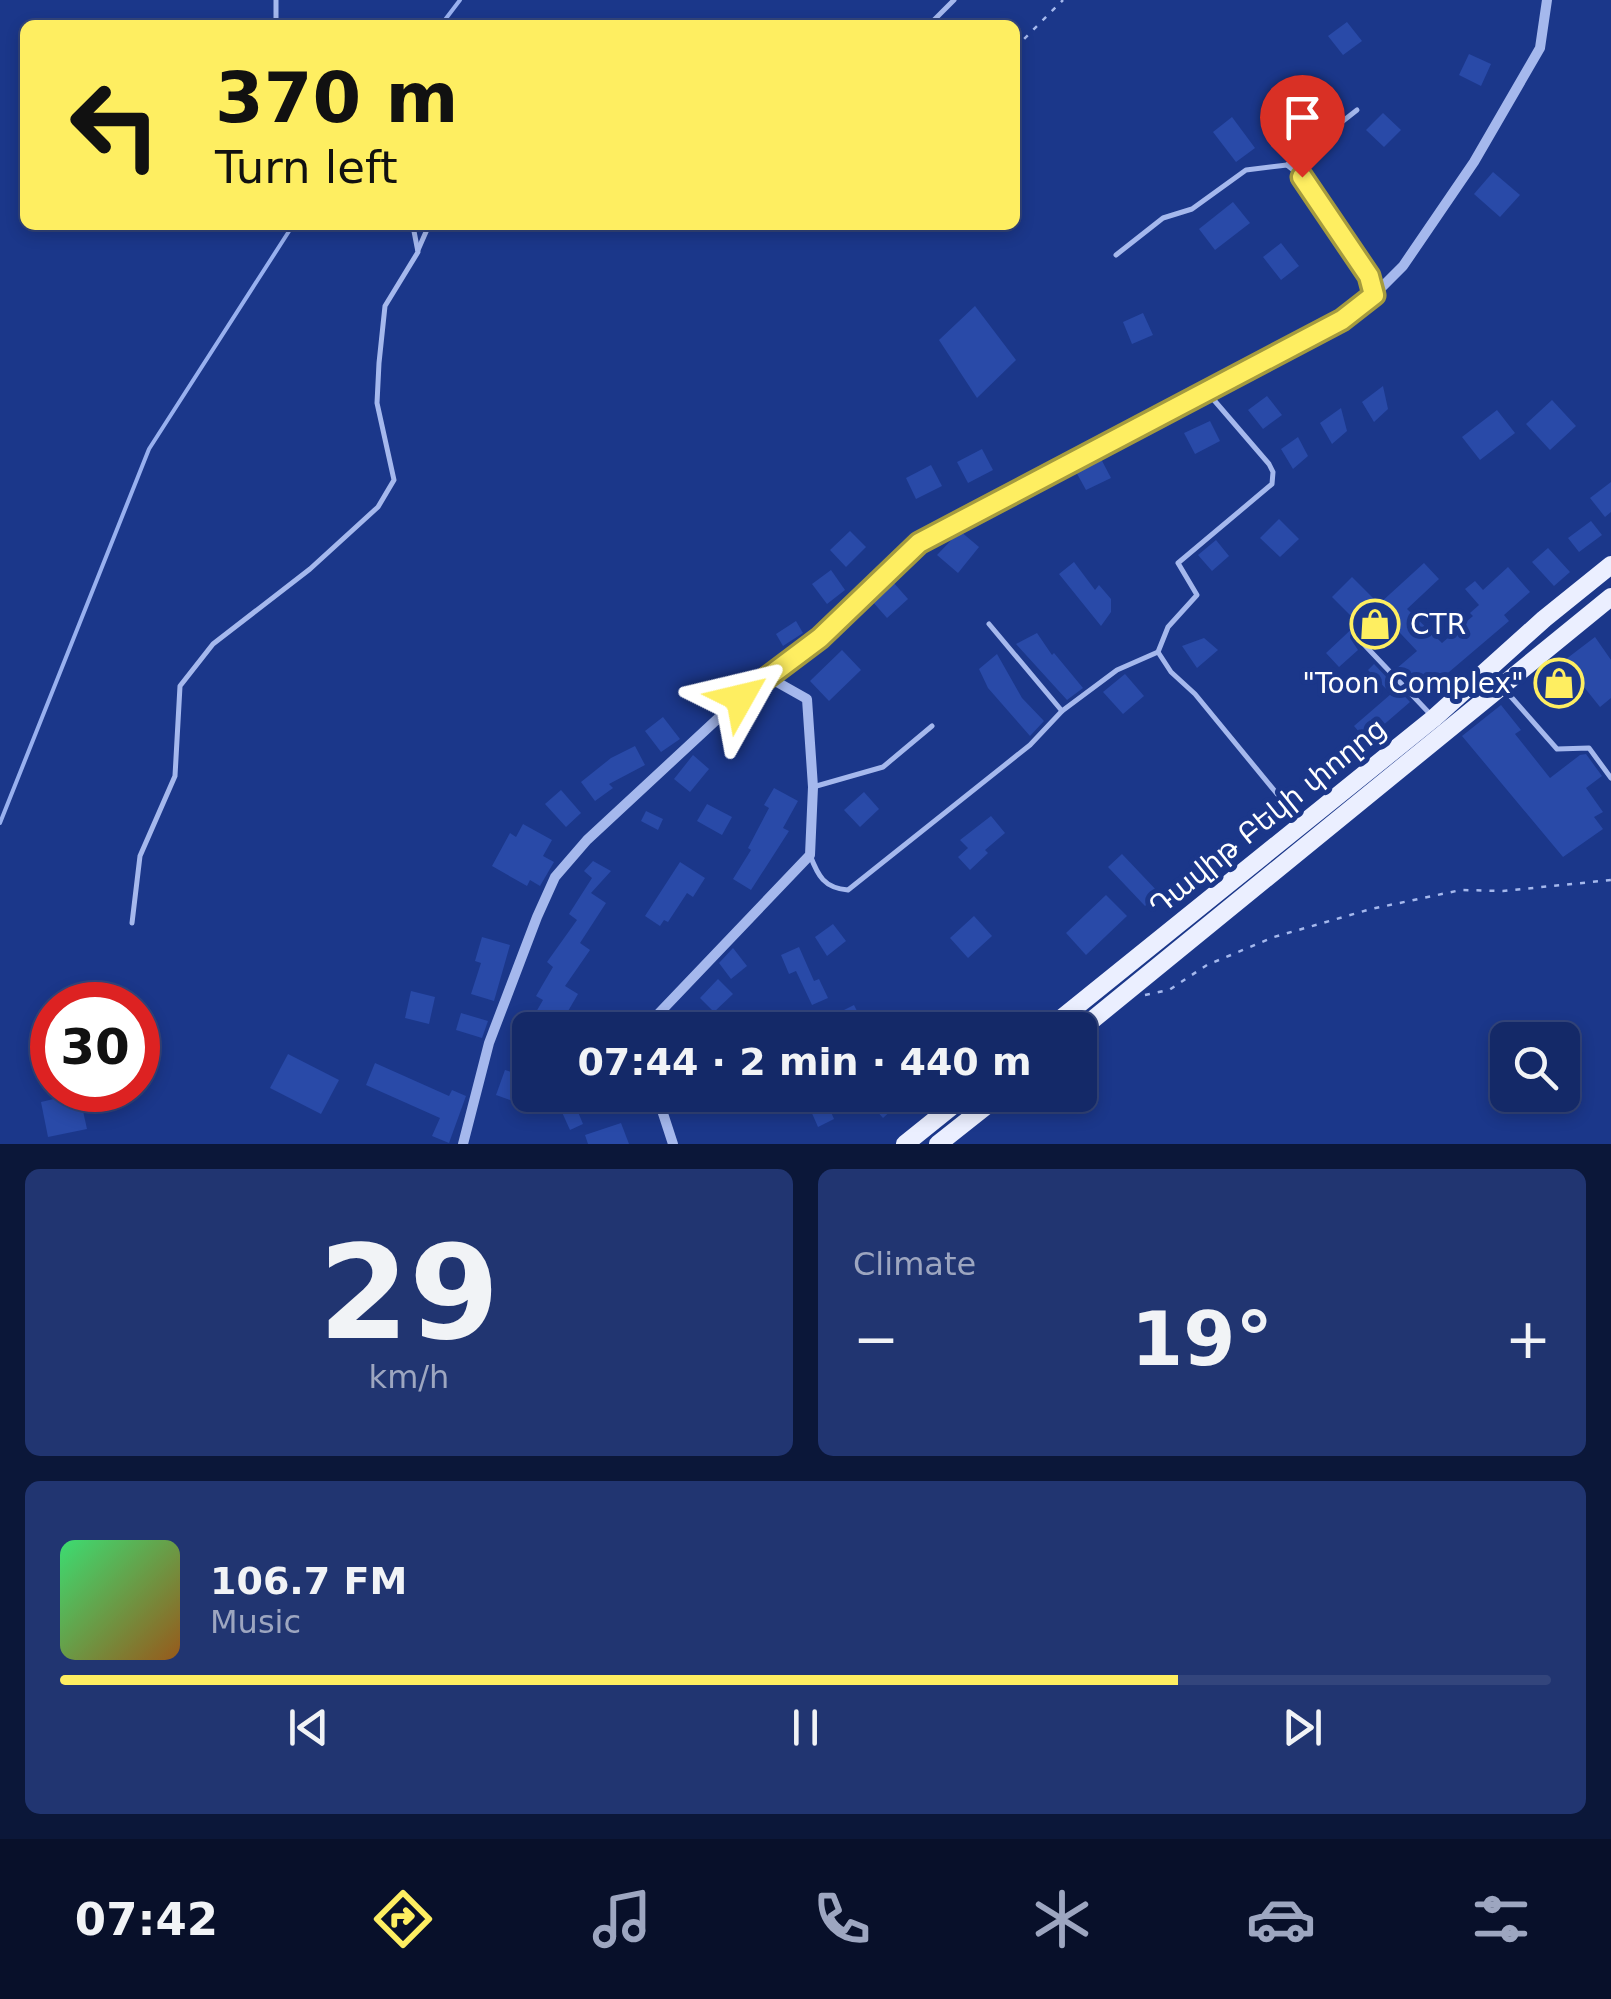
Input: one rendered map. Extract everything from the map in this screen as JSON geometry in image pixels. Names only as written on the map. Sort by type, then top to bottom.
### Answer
[{"type":"main road","name":"Դավիթ Բեկի փողոց","points":[[1097,1016],[1303,825],[1611,566]]},
{"type":"main road","name":"Դավիթ Բեկի փողոց","points":[[1072,1012],[1459,723],[1611,597]]},
{"type":"main road","points":[[1544,619],[1561,616],[1567,622],[1562,639]]},
{"type":"main road","points":[[1439,713],[1450,724],[1459,723]]},
{"type":"main road","points":[[904,1144],[944,1112]]},
{"type":"main road","points":[[938,1144],[978,1112]]},
{"type":"street","points":[[464,1144],[490,1044],[555,877],[586,840],[740,698],[820,638],[919,543],[1342,320],[1374,295],[1403,266],[1474,162],[1540,48],[1547,0]]},
{"type":"street","points":[[660,1012],[810,854],[812,787],[807,699],[768,678]]},
{"type":"street","points":[[662,1112],[672,1144]]},
{"type":"lane","points":[[934,20],[954,0]]},
{"type":"lane","points":[[1116,255],[1164,218],[1192,209],[1246,170],[1287,165],[1357,110]]},
{"type":"lane","points":[[1287,165],[1302,177],[1341,233],[1369,276],[1374,295]]},
{"type":"lane","points":[[414,230],[418,252]]},
{"type":"lane","points":[[132,923],[140,856],[175,776],[180,686],[213,644],[310,569],[378,508],[394,480],[376,403],[386,306],[427,230]]},
{"type":"lane","points":[[810,854],[820,879],[835,889],[848,890],[1030,745],[1062,711],[1117,670],[1158,652],[1168,627],[1197,595],[1178,563],[1272,484],[1269,464],[1206,390]]},
{"type":"lane","points":[[990,624],[1062,711]]},
{"type":"lane","points":[[1356,636],[1439,713]]},
{"type":"lane","points":[[1158,652],[1303,825]]},
{"type":"lane","points":[[1504,688],[1557,748],[1589,748],[1611,778]]},
{"type":"lane","points":[[812,787],[884,767],[932,726]]},
{"type":"path","points":[[1020,43],[1063,0]]},
{"type":"path","points":[[1124,993],[1150,996],[1168,990],[1206,965],[1274,937],[1397,903],[1461,890],[1611,880]]},
{"type":"building","points":[[1347,22],[1362,41],[1343,55],[1328,36]]},
{"type":"building","points":[[1469,54],[1491,64],[1481,86],[1459,75]]},
{"type":"building","points":[[1286,98],[1301,117],[1281,133],[1266,114]]},
{"type":"building","points":[[1383,113],[1401,130],[1384,147],[1366,130]]},
{"type":"building","points":[[1232,117],[1255,148],[1236,162],[1213,132]]},
{"type":"building","points":[[1493,172],[1520,195],[1500,217],[1474,194]]},
{"type":"building","points":[[1233,202],[1250,223],[1215,250],[1199,229]]},
{"type":"building","points":[[1281,243],[1299,266],[1281,280],[1263,257]]},
{"type":"building","points":[[975,306],[1016,360],[977,398],[939,340]]},
{"type":"building","points":[[1143,313],[1153,335],[1132,344],[1123,322]]},
{"type":"building","points":[[1383,386],[1388,409],[1374,422],[1362,402]]},
{"type":"building","points":[[1267,396],[1282,415],[1263,429],[1248,410]]},
{"type":"building","points":[[1552,400],[1576,426],[1550,450],[1526,424]]},
{"type":"building","points":[[1341,408],[1347,431],[1332,444],[1320,423]]},
{"type":"building","points":[[1497,410],[1515,433],[1480,460],[1462,437]]},
{"type":"building","points":[[1210,421],[1220,441],[1195,454],[1184,433]]},
{"type":"building","points":[[1298,437],[1308,456],[1293,469],[1281,449]]},
{"type":"building","points":[[982,449],[993,470],[968,483],[957,462]]},
{"type":"building","points":[[1100,457],[1111,478],[1086,490],[1075,470]]},
{"type":"building","points":[[931,465],[942,486],[916,499],[906,478]]},
{"type":"building","points":[[1611,482],[1611,512],[1605,517],[1590,498]]},
{"type":"building","points":[[1279,519],[1299,539],[1280,557],[1260,538]]},
{"type":"building","points":[[1591,521],[1602,535],[1579,552],[1568,538]]},
{"type":"building","points":[[850,531],[866,547],[846,567],[830,550]]},
{"type":"building","points":[[960,531],[979,547],[958,573],[937,555]]},
{"type":"building","points":[[1216,540],[1229,556],[1212,571],[1198,555]]},
{"type":"building","points":[[1548,548],[1570,572],[1554,586],[1532,562]]},
{"type":"building","points":[[1074,562],[1095,590],[1099,585],[1111,599],[1111,612],[1101,626],[1059,574]]},
{"type":"building","points":[[1424,563],[1439,579],[1407,609],[1442,643],[1473,616],[1470,613],[1479,605],[1465,589],[1475,581],[1483,590],[1508,567],[1530,592],[1504,615],[1509,621],[1422,695],[1396,669],[1417,651],[1385,617],[1365,636],[1359,630],[1351,632],[1350,638],[1358,650],[1339,667],[1326,653],[1358,623],[1332,597],[1352,577],[1379,604]]},
{"type":"building","points":[[831,570],[845,590],[827,604],[812,584]]},
{"type":"building","points":[[893,582],[908,599],[887,618],[872,601]]},
{"type":"building","points":[[796,621],[803,633],[783,646],[776,634]]},
{"type":"building","points":[[1037,633],[1083,688],[1067,700],[1016,644]]},
{"type":"building","points":[[1595,637],[1611,660],[1611,698],[1600,707],[1584,687],[1556,708],[1536,682]]},
{"type":"building","points":[[1204,638],[1218,650],[1197,668],[1182,646]]},
{"type":"building","points":[[842,650],[861,670],[829,701],[810,681]]},
{"type":"building","points":[[997,654],[1022,698],[1044,721],[1030,736],[988,688],[979,669]]},
{"type":"building","points":[[1374,664],[1410,702],[1366,740],[1354,726],[1391,694],[1368,670]]},
{"type":"building","points":[[1125,674],[1144,696],[1123,714],[1103,692]]},
{"type":"building","points":[[1501,705],[1521,730],[1515,734],[1550,778],[1586,754],[1602,776],[1586,788],[1603,812],[1594,817],[1603,829],[1563,857],[1462,736]]},
{"type":"building","points":[[663,717],[680,739],[661,752],[645,731]]},
{"type":"building","points":[[635,746],[645,765],[609,784],[613,788],[595,801],[581,782],[611,758]]},
{"type":"building","points":[[693,755],[709,769],[690,792],[674,779]]},
{"type":"building","points":[[774,788],[798,801],[783,828],[789,831],[751,890],[733,879],[751,850],[748,848],[769,808],[764,805]]},
{"type":"building","points":[[561,790],[581,813],[566,827],[545,804]]},
{"type":"building","points":[[864,792],[879,809],[860,827],[844,810]]},
{"type":"building","points":[[707,804],[732,817],[722,835],[697,821]]},
{"type":"building","points":[[646,811],[663,819],[658,830],[641,821]]},
{"type":"building","points":[[991,816],[1005,833],[970,870],[958,857],[968,848],[960,840]]},
{"type":"building","points":[[523,824],[552,840],[543,856],[554,862],[540,886],[530,880],[527,886],[492,866],[510,833],[516,837]]},
{"type":"building","points":[[1122,854],[1159,893],[1145,906],[1108,867]]},
{"type":"building","points":[[593,861],[611,871],[591,893],[606,903],[580,943],[590,950],[565,986],[578,994],[568,1012],[536,1012],[543,1000],[536,996],[553,967],[547,962],[577,920],[569,914],[592,878],[584,871]]},
{"type":"building","points":[[680,862],[705,878],[693,897],[687,893],[668,922],[664,920],[660,926],[645,916]]},
{"type":"building","points":[[1106,895],[1127,916],[1086,955],[1066,933]]},
{"type":"building","points":[[974,916],[992,936],[968,958],[950,938]]},
{"type":"building","points":[[833,924],[846,941],[827,956],[815,937]]},
{"type":"building","points":[[482,937],[510,945],[494,1001],[471,994],[481,963],[475,961]]},
{"type":"building","points":[[799,947],[814,981],[819,979],[828,998],[812,1005],[796,971],[789,974],[781,955]]},
{"type":"building","points":[[733,948],[747,966],[731,979],[719,963]]},
{"type":"building","points":[[718,979],[733,994],[714,1012],[700,998]]},
{"type":"building","points":[[411,991],[435,997],[429,1024],[405,1018]]},
{"type":"building","points":[[461,1013],[488,1021],[482,1038],[456,1030]]},
{"type":"building","points":[[288,1054],[339,1080],[321,1114],[270,1088]]},
{"type":"building","points":[[375,1063],[449,1096],[452,1090],[466,1096],[449,1143],[432,1136],[440,1118],[366,1085]]},
{"type":"building","points":[[505,1070],[512,1072],[512,1101],[496,1095]]},
{"type":"building","points":[[43,1112],[83,1112],[87,1129],[48,1137]]},
{"type":"building","points":[[562,1112],[578,1112],[583,1124],[570,1130]]},
{"type":"building","points":[[811,1112],[831,1112],[834,1119],[818,1127]]},
{"type":"building","points":[[621,1123],[629,1144],[588,1144],[585,1135]]},
{"type":"waterway","points":[[445,20],[460,0]]},
{"type":"waterway","points":[[0,823],[149,449],[290,230]]},
{"type":"place","name":"CTR","points":[[1375,624]]},
{"type":"place","name":"\"Toon Complex\"","points":[[1559,683]]},
{"type":"route","points":[[740,698],[820,638],[919,543],[1342,320],[1374,295],[1369,276],[1302,177]]}]
